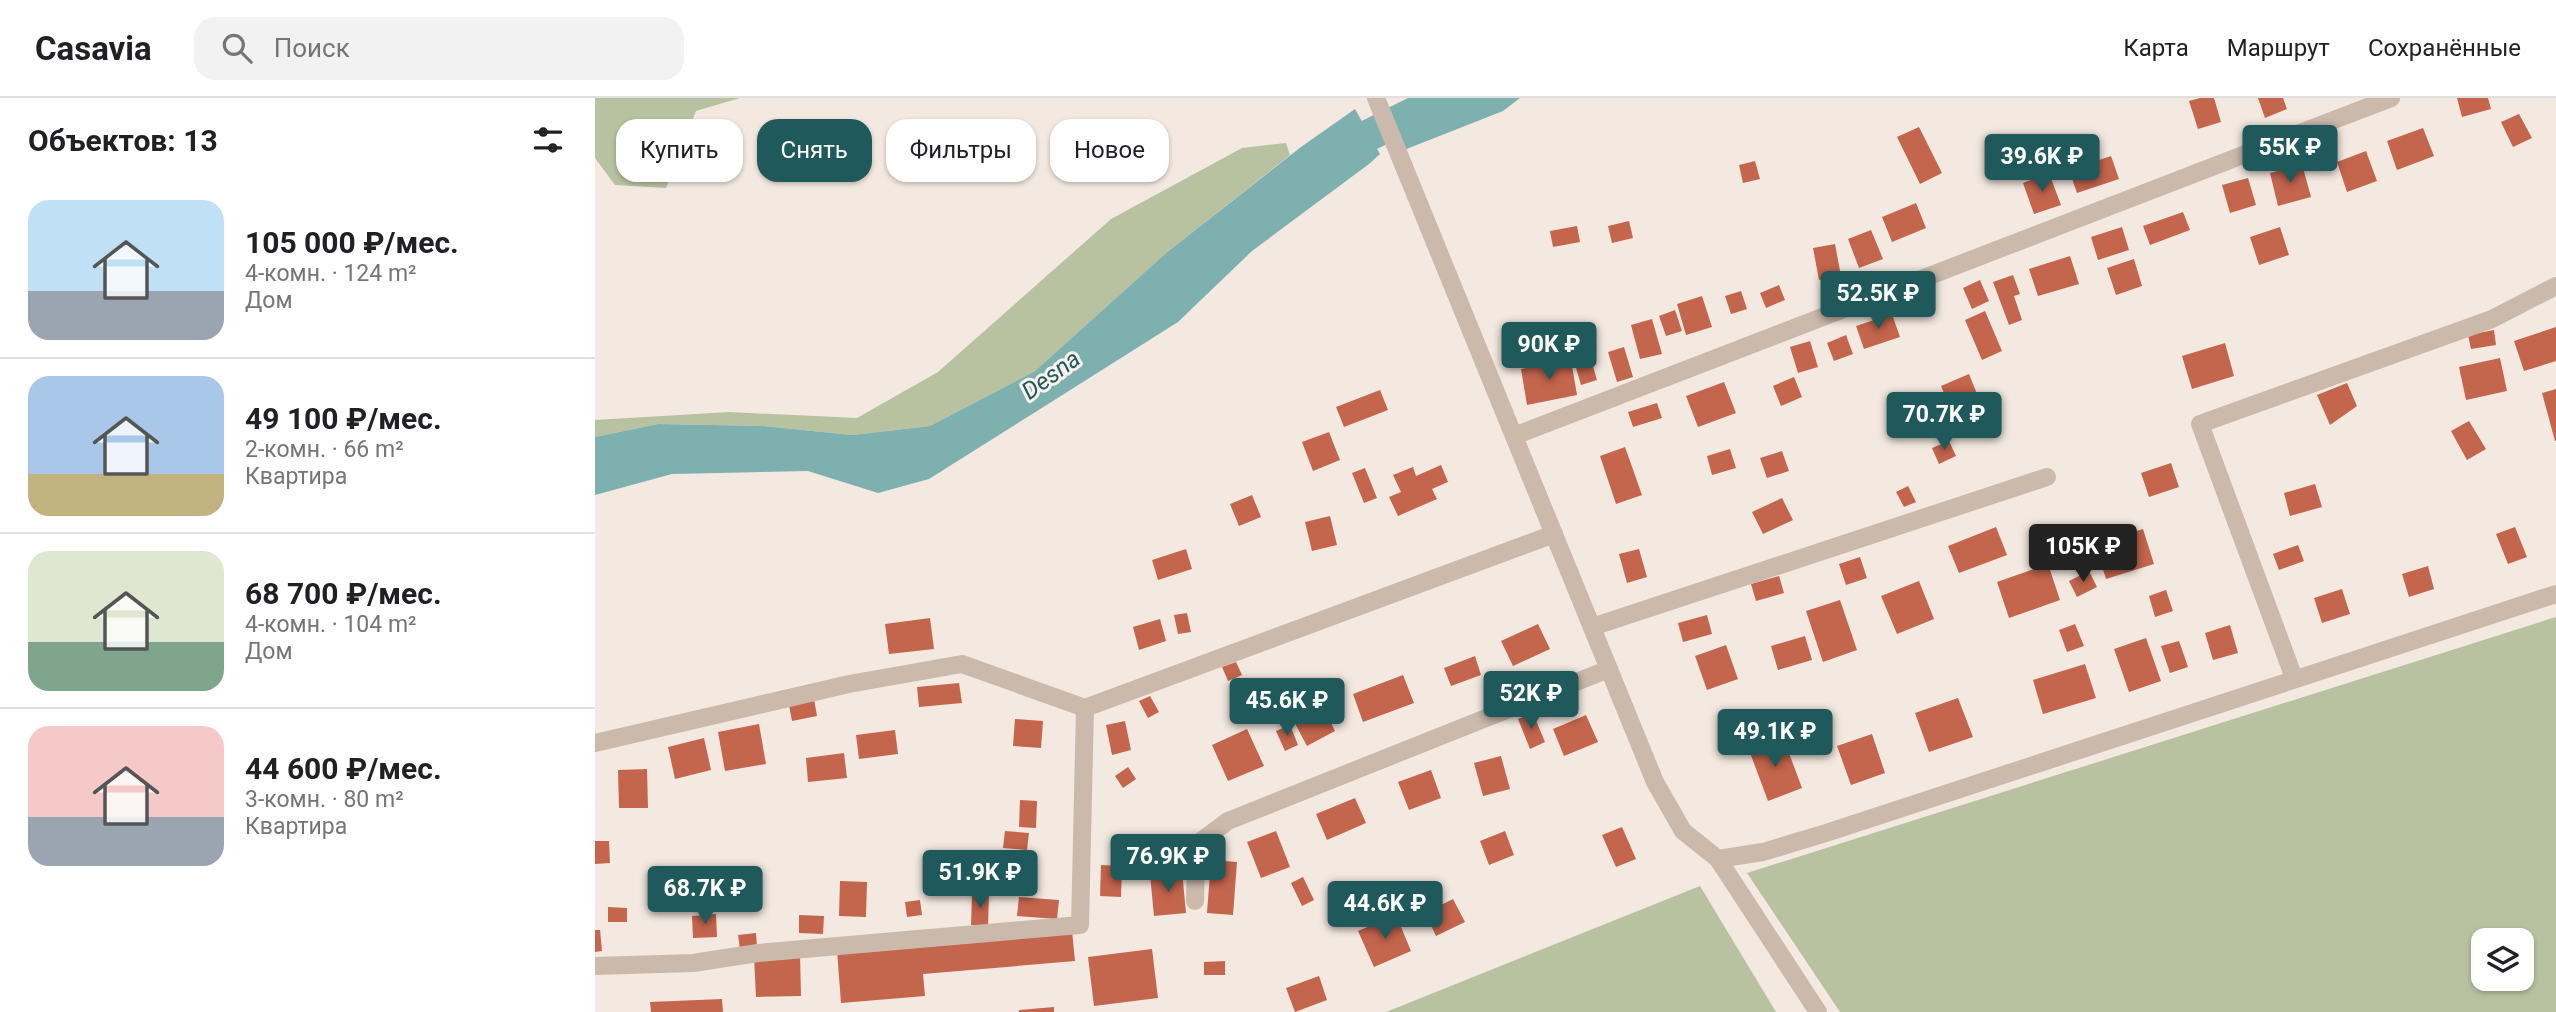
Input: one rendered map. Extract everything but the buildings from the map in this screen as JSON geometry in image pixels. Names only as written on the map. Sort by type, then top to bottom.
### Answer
[{"type":"street","points":[[1376,98],[1655,782],[1683,831],[1718,859],[1818,1012]]},
{"type":"street","points":[[1514,436],[2392,98]]},
{"type":"street","points":[[2294,678],[2200,424],[2492,319],[2556,286]]},
{"type":"street","points":[[1592,627],[2047,477]]},
{"type":"street","points":[[595,743],[849,684],[962,664],[1085,708],[1554,534]]},
{"type":"street","points":[[1718,859],[1763,852],[1826,833],[2556,594]]},
{"type":"street","points":[[1195,901],[1196,867],[1201,841],[1228,821],[1609,669]]},
{"type":"street","points":[[595,965],[693,963],[758,953],[1080,925],[1085,708]]},
{"type":"green space","points":[[595,98],[740,98],[696,111],[693,119],[616,119],[616,182],[668,182],[666,188],[615,185],[595,158]]},
{"type":"green space","points":[[1286,143],[1290,155],[1166,253],[1035,371],[930,426],[852,435],[764,426],[658,424],[595,437],[595,420],[729,412],[857,418],[938,372],[1111,219],[1242,148]]},
{"type":"green space","points":[[2556,617],[2556,1012],[1840,1012],[1747,873]]},
{"type":"green space","points":[[1700,886],[1776,1012],[1386,1012]]},
{"type":"water","points":[[1410,98],[1520,98],[1503,111],[1404,150],[1388,110]]},
{"type":"water","points":[[1355,109],[1380,154],[1369,164],[1252,251],[1178,322],[929,479],[878,493],[808,471],[672,474],[595,495],[595,437],[658,424],[764,426],[852,435],[930,426],[1035,371],[1166,253],[1301,147]]},
{"type":"waterway","name":"Desna","points":[[1331,154],[1444,98]]}]
